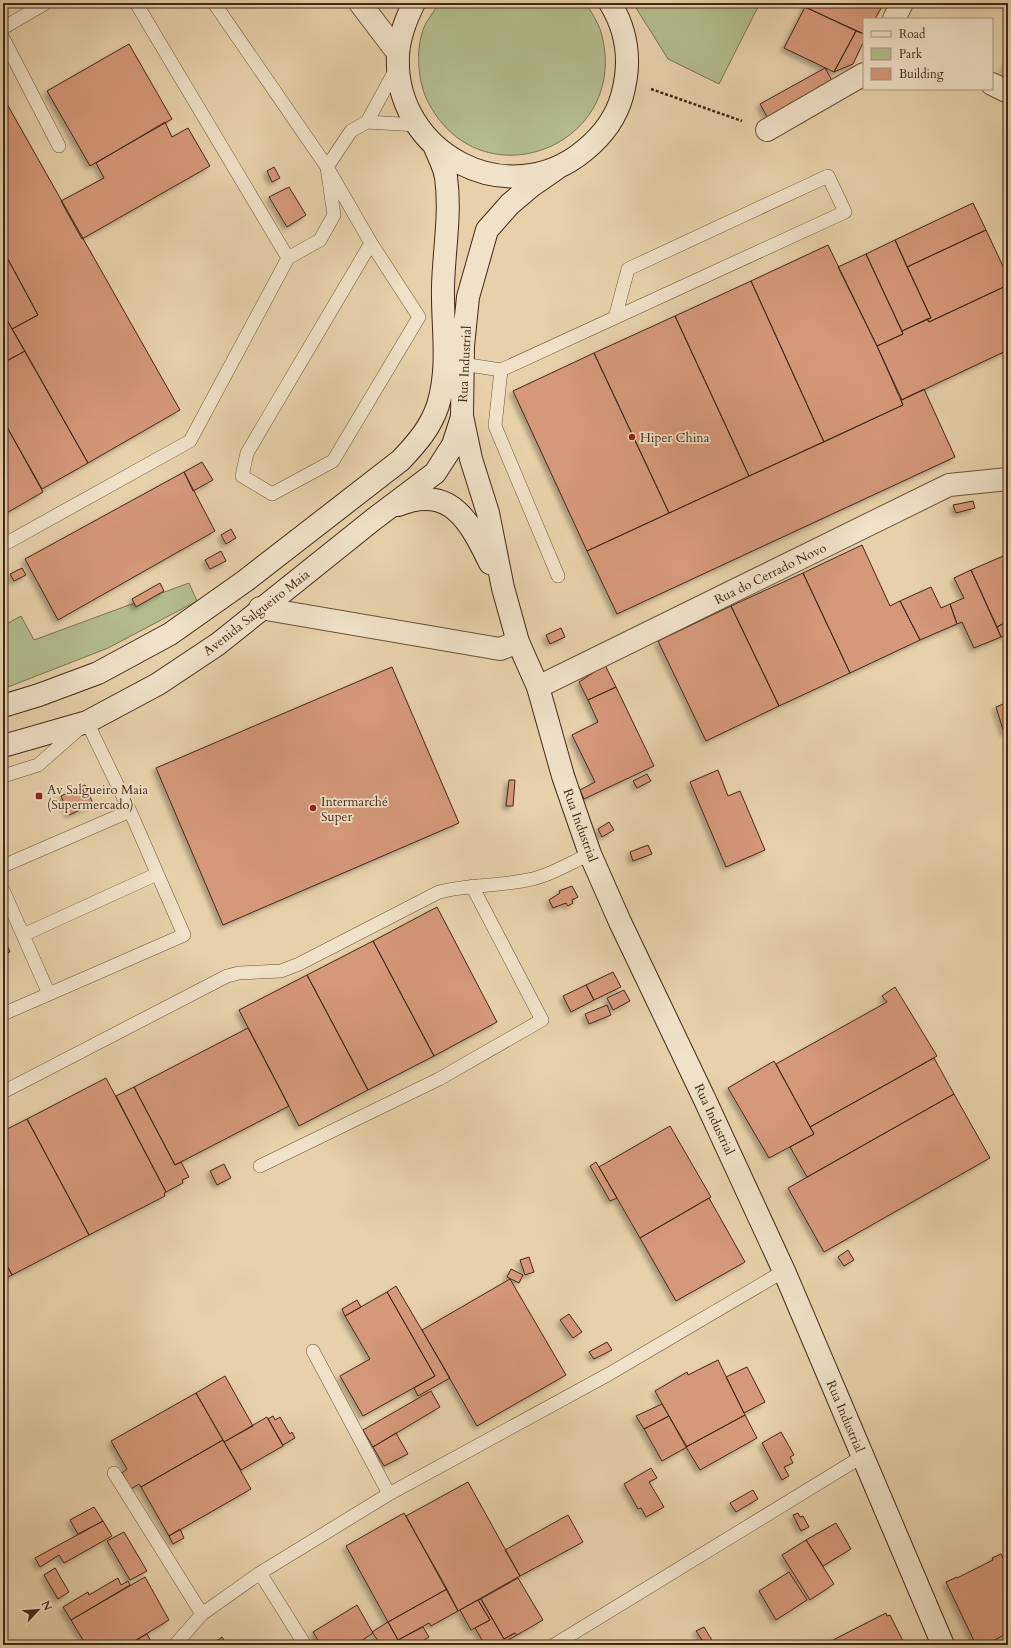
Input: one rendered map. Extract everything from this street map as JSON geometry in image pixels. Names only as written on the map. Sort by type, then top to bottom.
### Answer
[{"type":"street","points":[[360,3],[398,59]]},
{"type":"street","points":[[414,3],[403,27],[398,59],[401,86],[407,106],[417,125],[434,145],[455,161],[478,172],[505,177],[531,176],[556,169],[577,158],[595,143],[605,130],[620,103],[626,80],[627,57],[624,34],[610,3]]},
{"type":"street","points":[[894,18],[902,3]]},
{"type":"street","points":[[767,130],[863,75]]},
{"type":"street","points":[[993,84],[1008,92]]},
{"type":"street","name":"Rua Industrial","points":[[434,145],[446,176],[447,223],[443,287],[462,416],[471,459],[488,513],[503,588],[518,642],[538,687],[563,776],[590,854],[620,922],[706,1100],[784,1271],[943,1645]]},
{"type":"street","name":"Rua Industrial","points":[[3,706],[39,695],[98,673],[170,634],[245,581],[401,460],[421,439],[431,422],[438,405],[443,384],[454,362],[468,297],[487,230],[510,204],[530,187],[556,169]]},
{"type":"street","name":"Avenida Salgueiro Maia","points":[[3,746],[87,722],[164,680],[218,644],[260,608],[434,474],[453,444],[462,416]]},
{"type":"street","name":"Rua do Cerrado Novo","points":[[538,687],[949,485],[1008,479]]},
{"type":"street","name":"Rua Industrial","points":[[386,510],[412,500],[419,499],[438,500],[450,505],[462,515],[474,530],[503,588]]},
{"type":"street","points":[[260,608],[500,649],[518,642]]},
{"type":"lane","points":[[3,28],[46,3]]},
{"type":"lane","points":[[136,3],[288,258]]},
{"type":"lane","points":[[214,3],[327,167],[371,244],[419,317],[332,461],[272,494],[242,476],[247,453],[371,244]]},
{"type":"lane","points":[[3,38],[59,146]]},
{"type":"lane","points":[[367,122],[398,59]]},
{"type":"lane","points":[[3,545],[190,441],[288,258],[320,240],[334,215],[327,167],[351,131],[367,122],[417,125]]},
{"type":"lane","points":[[454,362],[501,370],[615,318],[845,212],[828,176],[628,269],[615,318]]},
{"type":"lane","points":[[501,370],[495,426],[558,576]]},
{"type":"lane","points":[[3,776],[38,765],[87,722],[130,811],[184,935],[3,1014]]},
{"type":"lane","points":[[3,866],[130,811]]},
{"type":"lane","points":[[3,1092],[227,976],[239,972],[281,970],[293,966],[439,892],[542,877],[590,854]]},
{"type":"lane","points":[[23,934],[157,874]]},
{"type":"lane","points":[[260,1166],[439,1079],[542,1020],[472,886]]},
{"type":"lane","points":[[3,890],[49,994]]},
{"type":"lane","points":[[175,1645],[202,1614],[260,1573],[390,1494],[609,1374],[784,1271]]},
{"type":"lane","points":[[313,1352],[390,1494]]},
{"type":"lane","points":[[554,1645],[863,1456]]},
{"type":"lane","points":[[114,1473],[202,1614]]},
{"type":"lane","points":[[260,1573],[305,1645]]},
{"type":"path","points":[[626,80],[767,130]]},
{"type":"green space","points":[[439,3],[586,3],[601,32],[605,72],[595,106],[574,132],[546,148],[513,155],[481,150],[451,132],[427,100],[419,72],[419,51],[422,31]]},
{"type":"green space","points":[[633,3],[760,3],[719,84],[668,59]]},
{"type":"green space","points":[[189,583],[197,601],[108,648],[3,689],[3,626],[21,616],[34,640]]},
{"type":"building","points":[[807,3],[884,3],[876,18],[863,18],[863,34],[805,7]]},
{"type":"building","points":[[805,7],[856,31],[834,72],[784,48]]},
{"type":"building","points":[[856,31],[863,34],[863,43],[853,64],[834,72]]},
{"type":"building","points":[[129,44],[172,119],[90,166],[47,91]]},
{"type":"building","points":[[1008,61],[1008,72],[1004,70]]},
{"type":"building","points":[[825,68],[837,89],[770,122],[760,104]]},
{"type":"building","points":[[3,97],[180,410],[88,463],[12,329],[38,315],[3,250]]},
{"type":"building","points":[[165,122],[172,137],[188,128],[210,166],[82,239],[61,201],[104,178],[96,163]]},
{"type":"building","points":[[274,167],[280,178],[272,182],[267,171]]},
{"type":"building","points":[[289,187],[306,215],[287,227],[269,197]]},
{"type":"building","points":[[973,203],[986,230],[907,267],[895,240]]},
{"type":"building","points":[[986,230],[1008,277],[1008,285],[929,322],[927,319],[931,318],[907,267]]},
{"type":"building","points":[[895,240],[931,318],[902,331],[866,254]]},
{"type":"building","points":[[828,245],[877,346],[903,405],[824,442],[751,281]]},
{"type":"building","points":[[3,250],[38,315],[12,329],[3,313]]},
{"type":"building","points":[[866,254],[903,334],[877,346],[838,267]]},
{"type":"building","points":[[751,281],[824,442],[749,476],[675,316]]},
{"type":"building","points":[[1008,285],[1008,350],[902,400],[877,346],[903,334],[902,331],[927,319],[929,322]]},
{"type":"building","points":[[3,313],[25,351],[3,363]]},
{"type":"building","points":[[675,316],[749,476],[669,513],[594,353]]},
{"type":"building","points":[[25,351],[88,463],[42,489],[3,420],[3,363]]},
{"type":"building","points":[[594,353],[669,513],[587,551],[513,391]]},
{"type":"building","points":[[924,389],[955,457],[617,614],[587,551],[903,405],[901,400]]},
{"type":"building","points":[[3,420],[43,492],[3,515]]},
{"type":"building","points":[[202,462],[213,480],[193,491],[184,472]]},
{"type":"building","points":[[184,472],[215,531],[58,620],[25,559]]},
{"type":"building","points":[[973,501],[975,508],[956,513],[953,505]]},
{"type":"building","points":[[231,529],[236,538],[226,544],[221,535]]},
{"type":"building","points":[[862,545],[890,606],[900,601],[920,640],[850,673],[803,573]]},
{"type":"building","points":[[221,551],[226,561],[210,569],[205,560]]},
{"type":"building","points":[[1008,554],[1008,621],[997,627],[971,570]]},
{"type":"building","points":[[22,568],[26,575],[14,581],[10,574]]},
{"type":"building","points":[[971,570],[1001,637],[974,648],[962,622],[957,624],[950,604],[964,598],[954,578]]},
{"type":"building","points":[[803,573],[850,673],[779,706],[731,606]]},
{"type":"building","points":[[160,583],[164,591],[136,607],[132,599]]},
{"type":"building","points":[[931,587],[941,608],[950,604],[957,624],[920,640],[900,601]]},
{"type":"building","points":[[731,606],[779,706],[706,741],[658,641]]},
{"type":"building","points":[[1008,621],[1008,634],[1001,637],[997,627]]},
{"type":"building","points":[[561,628],[565,637],[550,644],[546,635]]},
{"type":"building","points":[[605,665],[616,687],[588,700],[579,682]]},
{"type":"building","name":"Intermarché Super","points":[[392,667],[459,823],[223,925],[156,768]]},
{"type":"building","points":[[616,687],[654,766],[584,799],[580,790],[595,782],[572,735],[598,722],[588,700]]},
{"type":"building","points":[[1008,702],[1008,731],[1004,733],[996,707]]},
{"type":"building","points":[[718,770],[728,796],[740,791],[765,850],[726,867],[690,782]]},
{"type":"building","points":[[647,774],[651,781],[637,788],[633,781]]},
{"type":"building","points":[[509,780],[515,780],[513,806],[506,806]]},
{"type":"building","points":[[85,785],[93,804],[69,815],[61,796]]},
{"type":"building","points":[[609,822],[614,830],[602,837],[598,829]]},
{"type":"building","points":[[648,845],[652,854],[633,861],[630,852]]},
{"type":"building","points":[[572,886],[578,897],[572,900],[573,903],[568,906],[566,903],[553,908],[549,900],[560,893],[559,891]]},
{"type":"building","points":[[437,907],[497,1022],[434,1056],[373,941]]},
{"type":"building","points":[[3,935],[10,952],[3,955]]},
{"type":"building","points":[[373,941],[434,1056],[368,1090],[307,975]]},
{"type":"building","points":[[613,972],[621,987],[594,1000],[586,985]]},
{"type":"building","points":[[307,975],[368,1090],[299,1126],[239,1010]]},
{"type":"building","points":[[586,985],[594,1000],[571,1012],[563,996]]},
{"type":"building","points":[[895,987],[937,1056],[810,1127],[776,1064],[887,1002],[882,996]]},
{"type":"building","points":[[624,990],[630,1001],[613,1010],[607,998]]},
{"type":"building","points":[[607,1005],[611,1015],[589,1024],[585,1014]]},
{"type":"building","points":[[248,1028],[289,1106],[175,1165],[134,1087]]},
{"type":"building","points":[[934,1058],[954,1094],[807,1177],[790,1147],[814,1134],[810,1127]]},
{"type":"building","points":[[774,1061],[814,1134],[769,1158],[728,1088]]},
{"type":"building","points":[[106,1078],[166,1192],[164,1193],[165,1196],[89,1235],[27,1119]]},
{"type":"building","points":[[134,1087],[175,1165],[181,1162],[189,1177],[182,1180],[183,1183],[166,1192],[116,1096]]},
{"type":"building","points":[[954,1094],[990,1158],[824,1252],[788,1188]]},
{"type":"building","points":[[27,1119],[89,1235],[12,1275],[3,1258],[3,1131]]},
{"type":"building","points":[[670,1126],[711,1197],[640,1238],[599,1167]]},
{"type":"building","points":[[596,1162],[617,1198],[610,1201],[590,1166]]},
{"type":"building","points":[[224,1164],[231,1178],[217,1185],[210,1171]]},
{"type":"building","points":[[709,1198],[745,1262],[676,1301],[640,1238]]},
{"type":"building","points":[[848,1250],[854,1260],[844,1266],[838,1257]]},
{"type":"building","points":[[529,1257],[534,1272],[525,1275],[520,1260]]},
{"type":"building","points":[[3,1258],[12,1275],[3,1280]]},
{"type":"building","points":[[511,1269],[523,1275],[519,1283],[507,1277]]},
{"type":"building","points":[[510,1279],[566,1375],[477,1426],[422,1330]]},
{"type":"building","points":[[396,1286],[450,1378],[418,1396],[414,1388],[435,1376],[387,1292]]},
{"type":"building","points":[[387,1292],[435,1376],[363,1416],[340,1376],[370,1359],[345,1316]]},
{"type":"building","points":[[357,1300],[361,1307],[345,1316],[342,1309]]},
{"type":"building","points":[[569,1314],[582,1332],[573,1338],[560,1320]]},
{"type":"building","points":[[607,1342],[612,1350],[594,1359],[589,1352]]},
{"type":"building","points":[[718,1360],[745,1415],[686,1447],[655,1391],[687,1372],[688,1375]]},
{"type":"building","points":[[747,1367],[765,1402],[744,1413],[726,1377]]},
{"type":"building","points":[[225,1376],[253,1426],[224,1442],[196,1393]]},
{"type":"building","points":[[431,1391],[440,1407],[373,1447],[363,1430]]},
{"type":"building","points":[[196,1393],[223,1440],[141,1487],[139,1484],[131,1489],[122,1473],[127,1469],[111,1441]]},
{"type":"building","points":[[662,1404],[669,1416],[644,1429],[636,1416]]},
{"type":"building","points":[[745,1415],[757,1438],[700,1470],[686,1447]]},
{"type":"building","points":[[273,1416],[275,1420],[280,1417],[290,1434],[292,1432],[295,1438],[283,1445],[268,1419]]},
{"type":"building","points":[[669,1416],[687,1447],[662,1461],[644,1429]]},
{"type":"building","points":[[267,1417],[283,1446],[241,1470],[224,1442]]},
{"type":"building","points":[[781,1432],[794,1455],[790,1457],[793,1463],[784,1467],[789,1476],[782,1480],[762,1443]]},
{"type":"building","points":[[396,1433],[408,1454],[384,1466],[373,1447]]},
{"type":"building","points":[[223,1440],[251,1489],[169,1536],[141,1487]]},
{"type":"building","points":[[651,1468],[657,1478],[649,1482],[664,1507],[646,1517],[641,1508],[638,1509],[624,1484]]},
{"type":"building","points":[[468,1482],[520,1576],[458,1611],[406,1516]]},
{"type":"building","points":[[753,1490],[758,1499],[736,1512],[730,1503]]},
{"type":"building","points":[[94,1507],[103,1521],[78,1534],[70,1520]]},
{"type":"building","points":[[404,1513],[447,1589],[388,1622],[346,1546]]},
{"type":"building","points":[[798,1513],[800,1517],[803,1516],[809,1527],[801,1531],[793,1515]]},
{"type":"building","points":[[568,1515],[583,1542],[520,1576],[505,1550]]},
{"type":"building","points":[[103,1521],[112,1536],[64,1563],[59,1555],[40,1567],[35,1558]]},
{"type":"building","points":[[836,1523],[851,1549],[823,1566],[806,1540]]},
{"type":"building","points":[[180,1529],[184,1538],[173,1544],[169,1536]]},
{"type":"building","points":[[124,1532],[147,1571],[130,1580],[107,1541]]},
{"type":"building","points":[[806,1540],[834,1584],[810,1600],[782,1555]]},
{"type":"building","points":[[1001,1554],[1008,1569],[1008,1633],[985,1645],[981,1645],[979,1642],[975,1643],[946,1582],[993,1560],[992,1558]]},
{"type":"building","points":[[55,1568],[69,1592],[58,1599],[44,1575]]},
{"type":"building","points":[[789,1572],[807,1600],[776,1620],[759,1591]]},
{"type":"building","points":[[145,1577],[169,1620],[128,1645],[86,1645],[71,1620]]},
{"type":"building","points":[[118,1578],[121,1585],[128,1581],[130,1585],[71,1620],[63,1607],[88,1592],[89,1595]]},
{"type":"building","points":[[518,1578],[543,1620],[517,1635],[515,1633],[504,1639],[481,1599]]},
{"type":"building","points":[[447,1589],[458,1611],[431,1626],[429,1623],[398,1640],[388,1622]]},
{"type":"building","points":[[481,1599],[504,1639],[515,1633],[517,1635],[508,1640],[511,1645],[485,1645],[475,1628],[490,1620],[478,1600]]},
{"type":"building","points":[[478,1600],[490,1620],[471,1630],[460,1610]]},
{"type":"building","points":[[357,1605],[373,1633],[355,1645],[321,1645],[313,1632]]},
{"type":"building","points":[[886,1613],[887,1616],[890,1615],[905,1645],[831,1645],[834,1643],[833,1640]]},
{"type":"building","points":[[388,1622],[398,1640],[423,1627],[429,1637],[416,1645],[404,1645],[403,1643],[400,1645],[381,1645],[372,1632]]},
{"type":"building","points":[[704,1627],[715,1645],[701,1645],[700,1642],[702,1640],[696,1631]]},
{"type":"building","points":[[147,1634],[153,1645],[128,1645],[145,1635]]},
{"type":"building","points":[[222,1637],[227,1645],[211,1645]]},
{"type":"place","name":"Hiper China","points":[[632,437]]},
{"type":"place","name":"Av Salgueiro Maia (Supermercado)","points":[[39,796]]},
{"type":"place","name":"Intermarché Super","points":[[313,808]]}]
